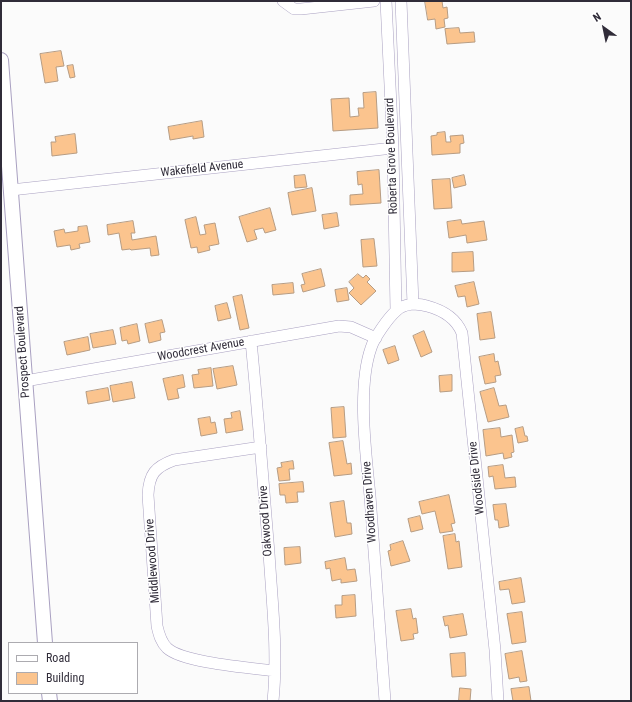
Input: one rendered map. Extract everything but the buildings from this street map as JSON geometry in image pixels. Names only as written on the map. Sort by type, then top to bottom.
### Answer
[{"type":"main road","name":"Prospect Boulevard","points":[[1,60],[45,642]]},
{"type":"street","points":[[284,2],[294,8],[301,9],[374,1]]},
{"type":"street","name":"Roberta Grove Boulevard","points":[[386,1],[393,148],[396,310]]},
{"type":"street","name":"Roberta Grove Boulevard","points":[[401,1],[413,304]]},
{"type":"street","name":"Wakefield Avenue","points":[[11,190],[393,148]]},
{"type":"street","name":"Woodside Drive","points":[[396,310],[413,304],[421,304],[440,310],[449,315],[462,333],[495,650],[498,701]]},
{"type":"street","name":"Woodhaven Drive","points":[[385,701],[366,447],[364,401],[365,379],[371,349],[376,338],[396,310]]},
{"type":"street","name":"Woodcrest Avenue","points":[[25,380],[339,326],[351,327],[376,338]]},
{"type":"street","name":"Oakwood Drive","points":[[251,341],[261,447],[273,612],[275,671],[273,701]]},
{"type":"street","name":"Middlewood Drive","points":[[261,447],[174,460],[162,464],[151,478],[148,495],[157,626],[161,641],[166,648],[178,655],[225,666],[275,671]]}]
